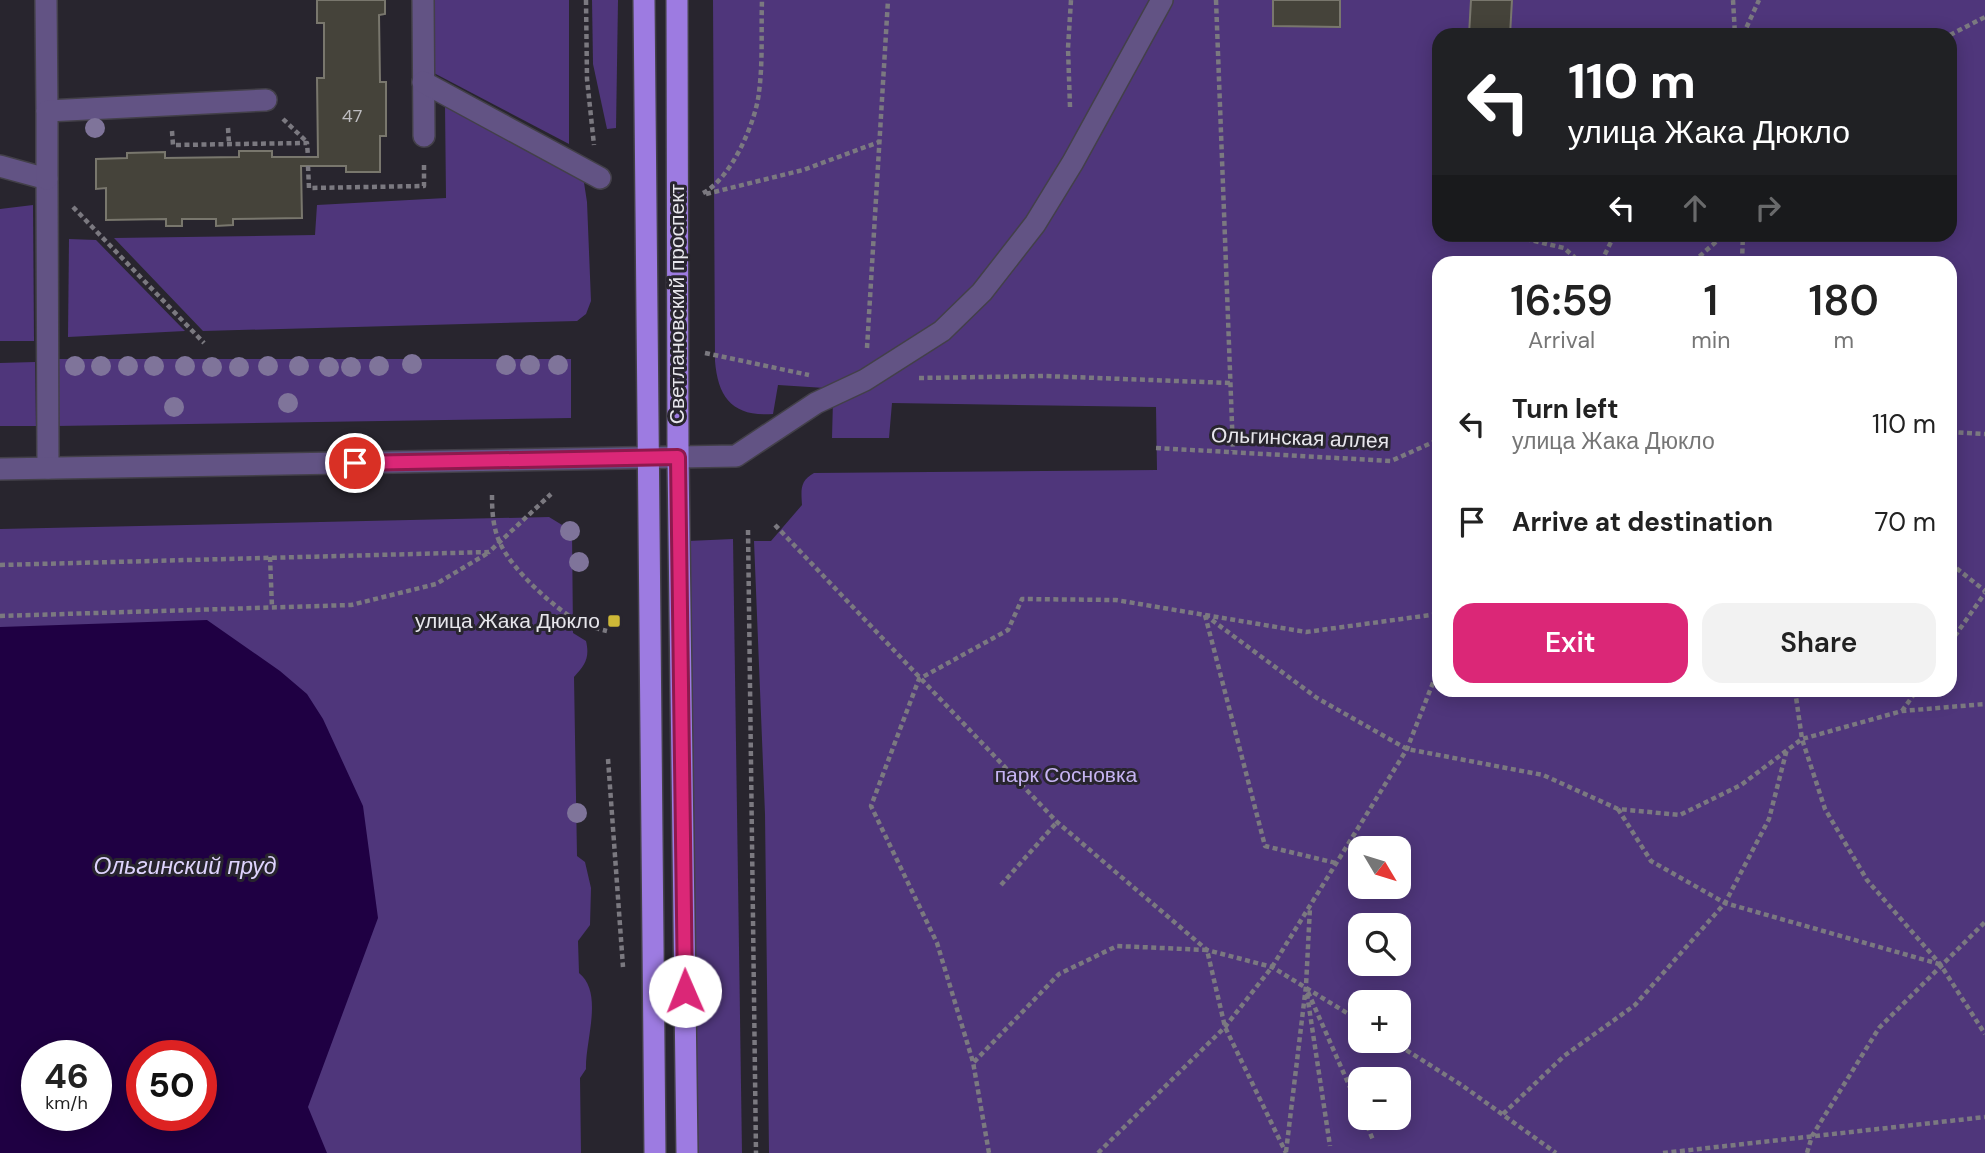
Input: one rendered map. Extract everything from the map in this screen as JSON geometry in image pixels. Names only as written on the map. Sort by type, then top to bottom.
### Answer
[{"type":"main road","name":"Светлановский проспект","points":[[644,0],[655,1153]]},
{"type":"main road","name":"Светлановский проспект","points":[[677,0],[678,457],[687,1153]]},
{"type":"street","points":[[46,0],[48,468]]},
{"type":"street","points":[[423,0],[422,82],[425,136]]},
{"type":"street","points":[[0,469],[736,456],[817,403],[865,380],[942,331],[982,292],[1035,224],[1073,162],[1162,0]]},
{"type":"street","points":[[422,82],[600,178]]},
{"type":"street","points":[[47,111],[266,100]]},
{"type":"street","points":[[0,166],[47,179]]},
{"type":"path","points":[[586,0],[587,79],[594,149]]},
{"type":"path","points":[[762,0],[759,94],[741,149],[714,188],[700,195],[803,170],[879,142]]},
{"type":"path","points":[[888,0],[865,380],[1045,376],[1230,383]]},
{"type":"path","points":[[1071,0],[1068,47],[1071,111]]},
{"type":"path","points":[[1216,0],[1233,451]]},
{"type":"path","points":[[1733,0],[1735,28]]},
{"type":"path","points":[[1746,28],[1759,0]]},
{"type":"path","points":[[1957,31],[1985,17]]},
{"type":"path","points":[[308,166],[309,188],[424,186],[425,136]]},
{"type":"path","points":[[173,145],[307,142],[308,157]]},
{"type":"path","points":[[47,179],[204,343]]},
{"type":"path","points":[[1539,242],[1564,248],[1573,256]]},
{"type":"path","points":[[1700,256],[1717,242]]},
{"type":"path","points":[[697,351],[814,376]]},
{"type":"path","points":[[1957,432],[1985,434]]},
{"type":"path","name":"Ольгинская аллея","points":[[1156,448],[1391,461],[1432,443]]},
{"type":"path","points":[[0,616],[351,606],[436,584],[489,552],[551,494]]},
{"type":"path","points":[[492,495],[492,518],[500,543],[509,558],[555,605],[583,624],[607,631]]},
{"type":"path","points":[[775,526],[1057,822],[1207,950],[1225,1027],[1286,1153],[1306,986],[1311,904]]},
{"type":"path","points":[[748,530],[756,1153]]},
{"type":"path","points":[[0,565],[489,552]]},
{"type":"path","points":[[270,558],[272,607]]},
{"type":"path","points":[[1957,569],[1985,592],[1957,633]]},
{"type":"path","points":[[989,1153],[973,1062],[937,943],[871,806],[919,679],[1008,630],[1022,599],[1116,600],[1306,632],[1432,615]]},
{"type":"path","points":[[1205,614],[1317,698],[1407,749],[1544,775],[1618,809],[1681,814],[1741,785],[1802,739],[1902,711],[1985,704]]},
{"type":"path","points":[[1205,614],[1265,846],[1336,863]]},
{"type":"path","points":[[1098,1153],[1225,1027],[1272,967],[1407,749],[1432,685]]},
{"type":"path","points":[[1796,697],[1802,739],[1825,809],[1867,880],[1940,964],[1985,1034]]},
{"type":"path","points":[[1902,711],[1912,697]]},
{"type":"path","points":[[1503,1114],[1564,1056],[1634,1005],[1725,903],[1769,819],[1787,748]]},
{"type":"path","points":[[608,759],[624,973]]},
{"type":"path","points":[[1618,809],[1651,861],[1725,903],[1940,964]]},
{"type":"path","points":[[1001,885],[1057,822]]},
{"type":"path","points":[[1807,1153],[1812,1136],[1879,1028],[1940,964],[1985,922]]},
{"type":"path","points":[[973,1062],[1059,974],[1117,946],[1207,950],[1272,967],[1348,1013]]},
{"type":"path","points":[[1306,986],[1348,1082]]},
{"type":"path","points":[[1306,986],[1330,1146]]},
{"type":"path","points":[[1410,1053],[1503,1114],[1556,1153]]},
{"type":"path","points":[[1663,1153],[1985,1117]]},
{"type":"path","points":[[1369,1130],[1373,1140]]},
{"type":"green space","points":[[432,0],[569,0],[569,144],[432,72]]},
{"type":"green space","points":[[592,0],[618,0],[616,128],[607,129],[593,64]]},
{"type":"green space","name":"парк Сосновка","points":[[713,0],[1985,0],[1985,1153],[769,1153],[765,814],[754,541],[771,541],[802,505],[802,486],[814,473],[1157,470],[1156,407],[892,403],[889,438],[832,438],[833,400],[825,388],[778,385],[773,414],[759,414],[738,408],[724,395],[715,361]]},
{"type":"green space","points":[[445,105],[583,176],[587,202],[591,301],[586,314],[577,321],[203,331],[114,238],[315,235],[317,205],[446,198]]},
{"type":"green space","points":[[33,205],[34,341],[0,341],[0,209]]},
{"type":"green space","points":[[69,239],[96,240],[185,331],[68,337]]},
{"type":"green space","points":[[56,359],[571,359],[571,418],[56,426]]},
{"type":"green space","points":[[35,362],[36,426],[0,426],[0,363]]},
{"type":"green space","points":[[549,517],[572,531],[573,633],[586,641],[587,652],[584,665],[574,677],[577,856],[585,862],[591,888],[590,925],[578,941],[579,973],[586,982],[592,1005],[586,1069],[580,1078],[581,1153],[0,1153],[0,529]]},
{"type":"green space","points":[[733,539],[742,1153],[696,1153],[688,541]]},
{"type":"water","name":"Ольгинский пруд","points":[[207,620],[280,671],[307,694],[323,719],[363,806],[378,918],[308,1107],[327,1153],[0,1153],[0,627]]},
{"type":"building","points":[[317,0],[385,0],[385,14],[379,15],[380,82],[386,82],[386,136],[380,136],[380,172],[346,172],[346,166],[301,166],[302,218],[233,219],[233,225],[216,226],[216,219],[182,219],[182,226],[166,226],[166,219],[106,220],[106,188],[96,189],[96,159],[127,158],[127,153],[165,152],[165,158],[239,157],[239,151],[272,151],[272,157],[318,157],[317,78],[324,78],[324,23],[317,23]]},
{"type":"building","points":[[1273,0],[1340,0],[1340,27],[1273,26]]},
{"type":"building","points":[[1471,0],[1512,0],[1510,28],[1469,28]]},
{"type":"place","name":"улица Жака Дюкло","points":[[614,621]]},
{"type":"route","points":[[355,463],[678,457],[685,991]]}]
